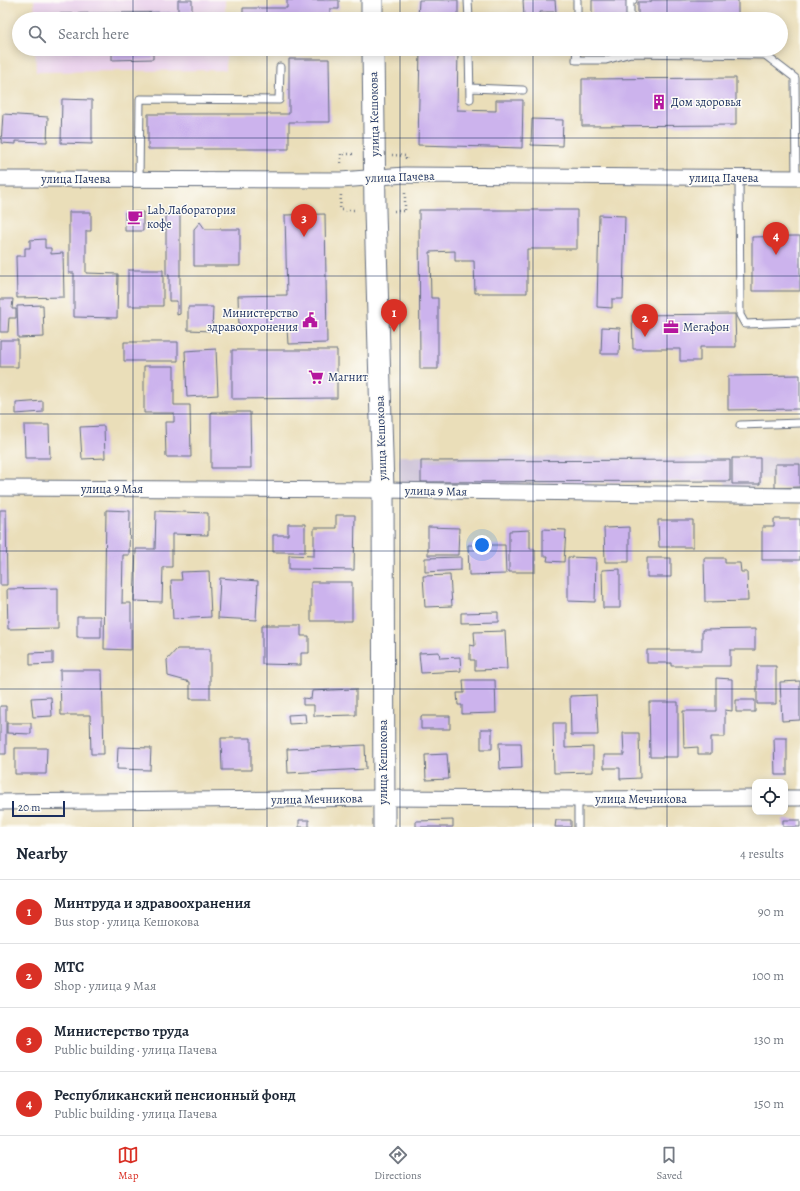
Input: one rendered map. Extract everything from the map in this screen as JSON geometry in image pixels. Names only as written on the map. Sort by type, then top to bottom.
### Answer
[{"type":"street","points":[[372,0],[372,12]]},
{"type":"street","name":"улица Кешокова","points":[[373,56],[382,490],[384,827]]},
{"type":"street","name":"улица Пачева","points":[[0,178],[341,180],[413,176],[798,178]]},
{"type":"street","name":"улица 9 Мая","points":[[0,488],[382,490],[800,496]]},
{"type":"street","name":"улица Мечникова","points":[[0,802],[384,798],[752,798]]},
{"type":"street","points":[[788,798],[800,798]]},
{"type":"lane","points":[[468,0],[469,12]]},
{"type":"lane","points":[[577,0],[577,12]]},
{"type":"lane","points":[[630,12],[630,1],[633,0]]},
{"type":"lane","points":[[469,56],[470,99]]},
{"type":"lane","points":[[576,56],[576,60],[606,60],[617,56]]},
{"type":"lane","points":[[766,56],[795,78],[798,178]]},
{"type":"lane","points":[[139,179],[140,99],[279,100],[280,67]]},
{"type":"lane","points":[[470,88],[523,90]]},
{"type":"lane","points":[[739,178],[740,315],[745,324],[800,322]]},
{"type":"lane","points":[[740,425],[800,423]]},
{"type":"lane","points":[[578,799],[578,827]]},
{"type":"path","points":[[341,167],[341,154],[356,154]]},
{"type":"path","points":[[388,211],[405,211],[405,191]]},
{"type":"path","points":[[341,193],[340,210],[359,210]]},
{"type":"shaded area","points":[[34,0],[225,0],[225,12],[35,12]]},
{"type":"shaded area","points":[[35,56],[226,56],[226,70],[36,72]]},
{"type":"shaded area","points":[[399,456],[800,457],[800,488],[774,489],[773,479],[760,479],[760,487],[726,487],[725,481],[400,486]]},
{"type":"building","points":[[178,0],[192,0],[192,12],[178,12]]},
{"type":"building","points":[[287,0],[339,0],[339,9],[330,9],[330,12],[243,12],[243,8],[287,8]]},
{"type":"building","points":[[419,0],[458,0],[458,12],[418,12]]},
{"type":"building","points":[[523,0],[555,0],[556,12],[524,12]]},
{"type":"building","points":[[592,0],[630,0],[629,12],[592,12]]},
{"type":"building","points":[[651,0],[738,0],[738,12],[638,12],[638,2],[651,2]]},
{"type":"building","points":[[112,56],[153,56],[153,59],[112,60]]},
{"type":"building","points":[[420,56],[458,56],[457,110],[496,111],[496,100],[523,100],[522,148],[418,145]]},
{"type":"building","points":[[289,59],[329,59],[330,122],[289,122],[289,149],[148,149],[148,114],[289,114]]},
{"type":"building","name":"Дом здоровья","points":[[736,78],[736,125],[582,126],[582,79]]},
{"type":"building","points":[[62,99],[92,100],[92,144],[61,143]]},
{"type":"building","points":[[3,114],[48,117],[47,142],[16,141],[16,144],[1,143]]},
{"type":"building","points":[[532,119],[563,120],[562,146],[531,145]]},
{"type":"building","points":[[419,210],[577,210],[577,249],[527,249],[527,293],[475,293],[474,261],[455,261],[455,251],[430,252],[431,298],[438,298],[438,369],[420,369]]},
{"type":"building","points":[[69,212],[91,212],[91,231],[86,231],[86,273],[118,274],[117,318],[74,317],[74,273],[69,273]]},
{"type":"building","points":[[125,212],[143,212],[143,231],[125,231]]},
{"type":"building","points":[[166,213],[180,214],[180,314],[177,315],[177,301],[169,301],[169,275],[166,274]]},
{"type":"building","points":[[325,214],[327,343],[288,344],[287,328],[239,329],[238,296],[287,295],[285,215]]},
{"type":"building","points":[[599,215],[625,216],[623,299],[612,299],[612,308],[597,307]]},
{"type":"building","points":[[200,222],[205,229],[240,229],[240,266],[194,266],[194,229]]},
{"type":"building","points":[[800,236],[800,291],[752,291],[752,237]]},
{"type":"building","points":[[45,239],[45,248],[51,248],[51,254],[63,253],[64,297],[17,298],[16,256],[25,256],[25,248],[30,248],[30,240]]},
{"type":"building","points":[[128,270],[163,270],[163,306],[128,306]]},
{"type":"building","points":[[0,299],[13,299],[12,309],[16,309],[16,318],[9,318],[8,332],[0,332]]},
{"type":"building","points":[[43,305],[44,337],[18,338],[17,306]]},
{"type":"building","points":[[188,307],[213,307],[212,331],[188,330]]},
{"type":"building","points":[[735,314],[736,347],[700,347],[700,361],[680,361],[680,349],[633,349],[632,315]]},
{"type":"building","points":[[602,327],[620,328],[619,354],[601,354]]},
{"type":"building","points":[[0,340],[18,340],[18,367],[0,367]]},
{"type":"building","points":[[124,342],[178,342],[178,361],[124,361]]},
{"type":"building","points":[[216,349],[218,395],[187,397],[185,351]]},
{"type":"building","points":[[232,350],[337,350],[337,398],[232,399]]},
{"type":"building","points":[[144,366],[174,366],[174,405],[190,405],[191,457],[166,457],[165,422],[174,422],[174,413],[144,413]]},
{"type":"building","points":[[800,375],[800,409],[728,410],[728,376]]},
{"type":"building","points":[[43,401],[43,412],[16,414],[16,403]]},
{"type":"building","points":[[211,412],[250,412],[251,468],[211,468]]},
{"type":"building","points":[[24,425],[49,425],[50,458],[25,458]]},
{"type":"building","points":[[104,426],[105,458],[82,459],[80,427]]},
{"type":"building","points":[[732,458],[760,458],[760,484],[732,484]]},
{"type":"building","points":[[730,460],[730,481],[421,482],[421,461]]},
{"type":"building","points":[[775,464],[800,464],[800,487],[775,488]]},
{"type":"building","points":[[0,510],[6,510],[7,585],[0,585]]},
{"type":"building","points":[[106,510],[130,511],[129,555],[123,555],[122,603],[131,603],[131,650],[104,649]]},
{"type":"building","points":[[156,511],[208,513],[208,535],[172,534],[172,567],[163,567],[162,602],[134,601],[136,549],[155,549]]},
{"type":"building","points":[[336,515],[355,515],[354,570],[289,569],[289,555],[314,556],[314,528],[336,528]]},
{"type":"building","points":[[774,519],[800,519],[800,560],[762,560],[762,527],[774,527]]},
{"type":"building","points":[[658,520],[693,520],[693,547],[659,547]]},
{"type":"building","points":[[288,524],[305,524],[305,552],[273,552],[273,535],[288,535]]},
{"type":"building","points":[[428,527],[459,528],[458,555],[428,555]]},
{"type":"building","points":[[629,527],[629,562],[605,562],[604,528]]},
{"type":"building","points":[[543,529],[566,530],[564,562],[547,561],[548,556],[543,556]]},
{"type":"building","points":[[530,530],[530,549],[535,549],[535,572],[509,572],[509,531]]},
{"type":"building","points":[[468,545],[505,545],[506,574],[469,575]]},
{"type":"building","points":[[461,557],[461,570],[425,572],[425,558]]},
{"type":"building","points":[[568,557],[596,558],[595,602],[568,601]]},
{"type":"building","points":[[647,558],[671,558],[671,577],[647,577]]},
{"type":"building","points":[[704,558],[725,558],[725,563],[740,563],[741,572],[747,572],[748,601],[705,602]]},
{"type":"building","points":[[620,569],[620,608],[603,608],[602,570]]},
{"type":"building","points":[[209,571],[211,617],[173,619],[171,580],[182,580],[181,572]]},
{"type":"building","points":[[450,575],[452,606],[425,607],[423,576]]},
{"type":"building","points":[[220,578],[258,581],[256,620],[218,618]]},
{"type":"building","points":[[311,582],[352,582],[352,621],[311,621]]},
{"type":"building","points":[[58,588],[58,628],[8,629],[7,589]]},
{"type":"building","points":[[498,612],[498,622],[461,623],[461,613]]},
{"type":"building","points":[[77,616],[101,616],[101,637],[77,637]]},
{"type":"building","points":[[262,625],[301,625],[301,636],[309,636],[309,653],[301,653],[301,665],[262,664]]},
{"type":"building","points":[[755,629],[755,650],[730,650],[730,666],[671,666],[671,663],[647,663],[647,650],[702,650],[702,630]]},
{"type":"building","points":[[505,631],[507,669],[475,670],[475,660],[470,660],[470,645],[475,646],[474,632]]},
{"type":"building","points":[[177,649],[210,649],[210,699],[190,699],[190,682],[168,676],[167,660]]},
{"type":"building","points":[[53,652],[53,664],[30,665],[30,653]]},
{"type":"building","points":[[439,652],[440,658],[460,657],[461,671],[421,673],[419,653]]},
{"type":"building","points":[[757,666],[776,666],[776,704],[757,704]]},
{"type":"building","points":[[60,670],[102,670],[104,754],[91,754],[90,715],[61,715]]},
{"type":"building","points":[[716,678],[732,679],[732,711],[725,710],[725,737],[711,737],[711,754],[698,754],[698,747],[684,748],[683,711],[716,711]]},
{"type":"building","points":[[463,680],[495,680],[496,713],[462,714],[462,705],[458,705],[457,693],[464,693]]},
{"type":"building","points":[[800,681],[800,720],[782,721],[780,682]]},
{"type":"building","points":[[356,689],[356,715],[314,716],[314,705],[303,705],[303,698],[311,699],[312,691]]},
{"type":"building","points":[[596,695],[598,735],[571,735],[570,696]]},
{"type":"building","points":[[51,697],[52,716],[33,717],[31,698]]},
{"type":"building","points":[[736,700],[755,700],[755,712],[736,712]]},
{"type":"building","points":[[649,702],[678,702],[678,757],[650,757]]},
{"type":"building","points":[[0,706],[6,706],[6,754],[0,754]]},
{"type":"building","points":[[305,714],[306,723],[289,724],[288,715]]},
{"type":"building","points":[[421,716],[450,716],[450,729],[421,729]]},
{"type":"building","points":[[7,723],[31,723],[31,734],[7,733]]},
{"type":"building","points":[[553,723],[565,723],[565,748],[593,747],[593,772],[554,773]]},
{"type":"building","points":[[481,729],[492,729],[492,749],[481,749]]},
{"type":"building","points":[[623,733],[639,733],[640,778],[620,779],[620,768],[604,768],[604,755],[624,755]]},
{"type":"building","points":[[221,738],[251,738],[251,770],[222,770]]},
{"type":"building","points":[[774,738],[787,738],[787,775],[775,775]]},
{"type":"building","points":[[499,743],[521,743],[522,768],[500,769]]},
{"type":"building","points":[[365,745],[366,769],[288,773],[287,749]]},
{"type":"building","points":[[118,747],[151,748],[150,770],[117,769]]},
{"type":"building","points":[[15,748],[47,748],[46,774],[15,774]]},
{"type":"building","points":[[447,754],[449,779],[426,780],[425,755]]},
{"type":"building","points":[[299,820],[309,820],[309,827],[299,827]]},
{"type":"building","points":[[453,820],[453,827],[416,827],[416,821]]},
{"type":"building","points":[[556,820],[571,820],[571,827],[555,827]]},
{"type":"building","points":[[783,820],[800,820],[800,827],[783,827]]},
{"type":"place","name":"Дом здоровья","points":[[659,102]]},
{"type":"place","name":"Lab.Лаборатория кофе","points":[[135,217]]},
{"type":"place","name":"Министерство труда","points":[[304,237]]},
{"type":"place","name":"Республиканский пенсионный фонд","points":[[776,255]]},
{"type":"place","name":"Министерство здравоохронения","points":[[310,320]]},
{"type":"place","name":"Мегафон","points":[[671,327]]},
{"type":"place","name":"Минтруда и здравоохранения","points":[[394,332]]},
{"type":"place","name":"МТС","points":[[645,337]]},
{"type":"place","name":"Магнит","points":[[316,377]]}]
